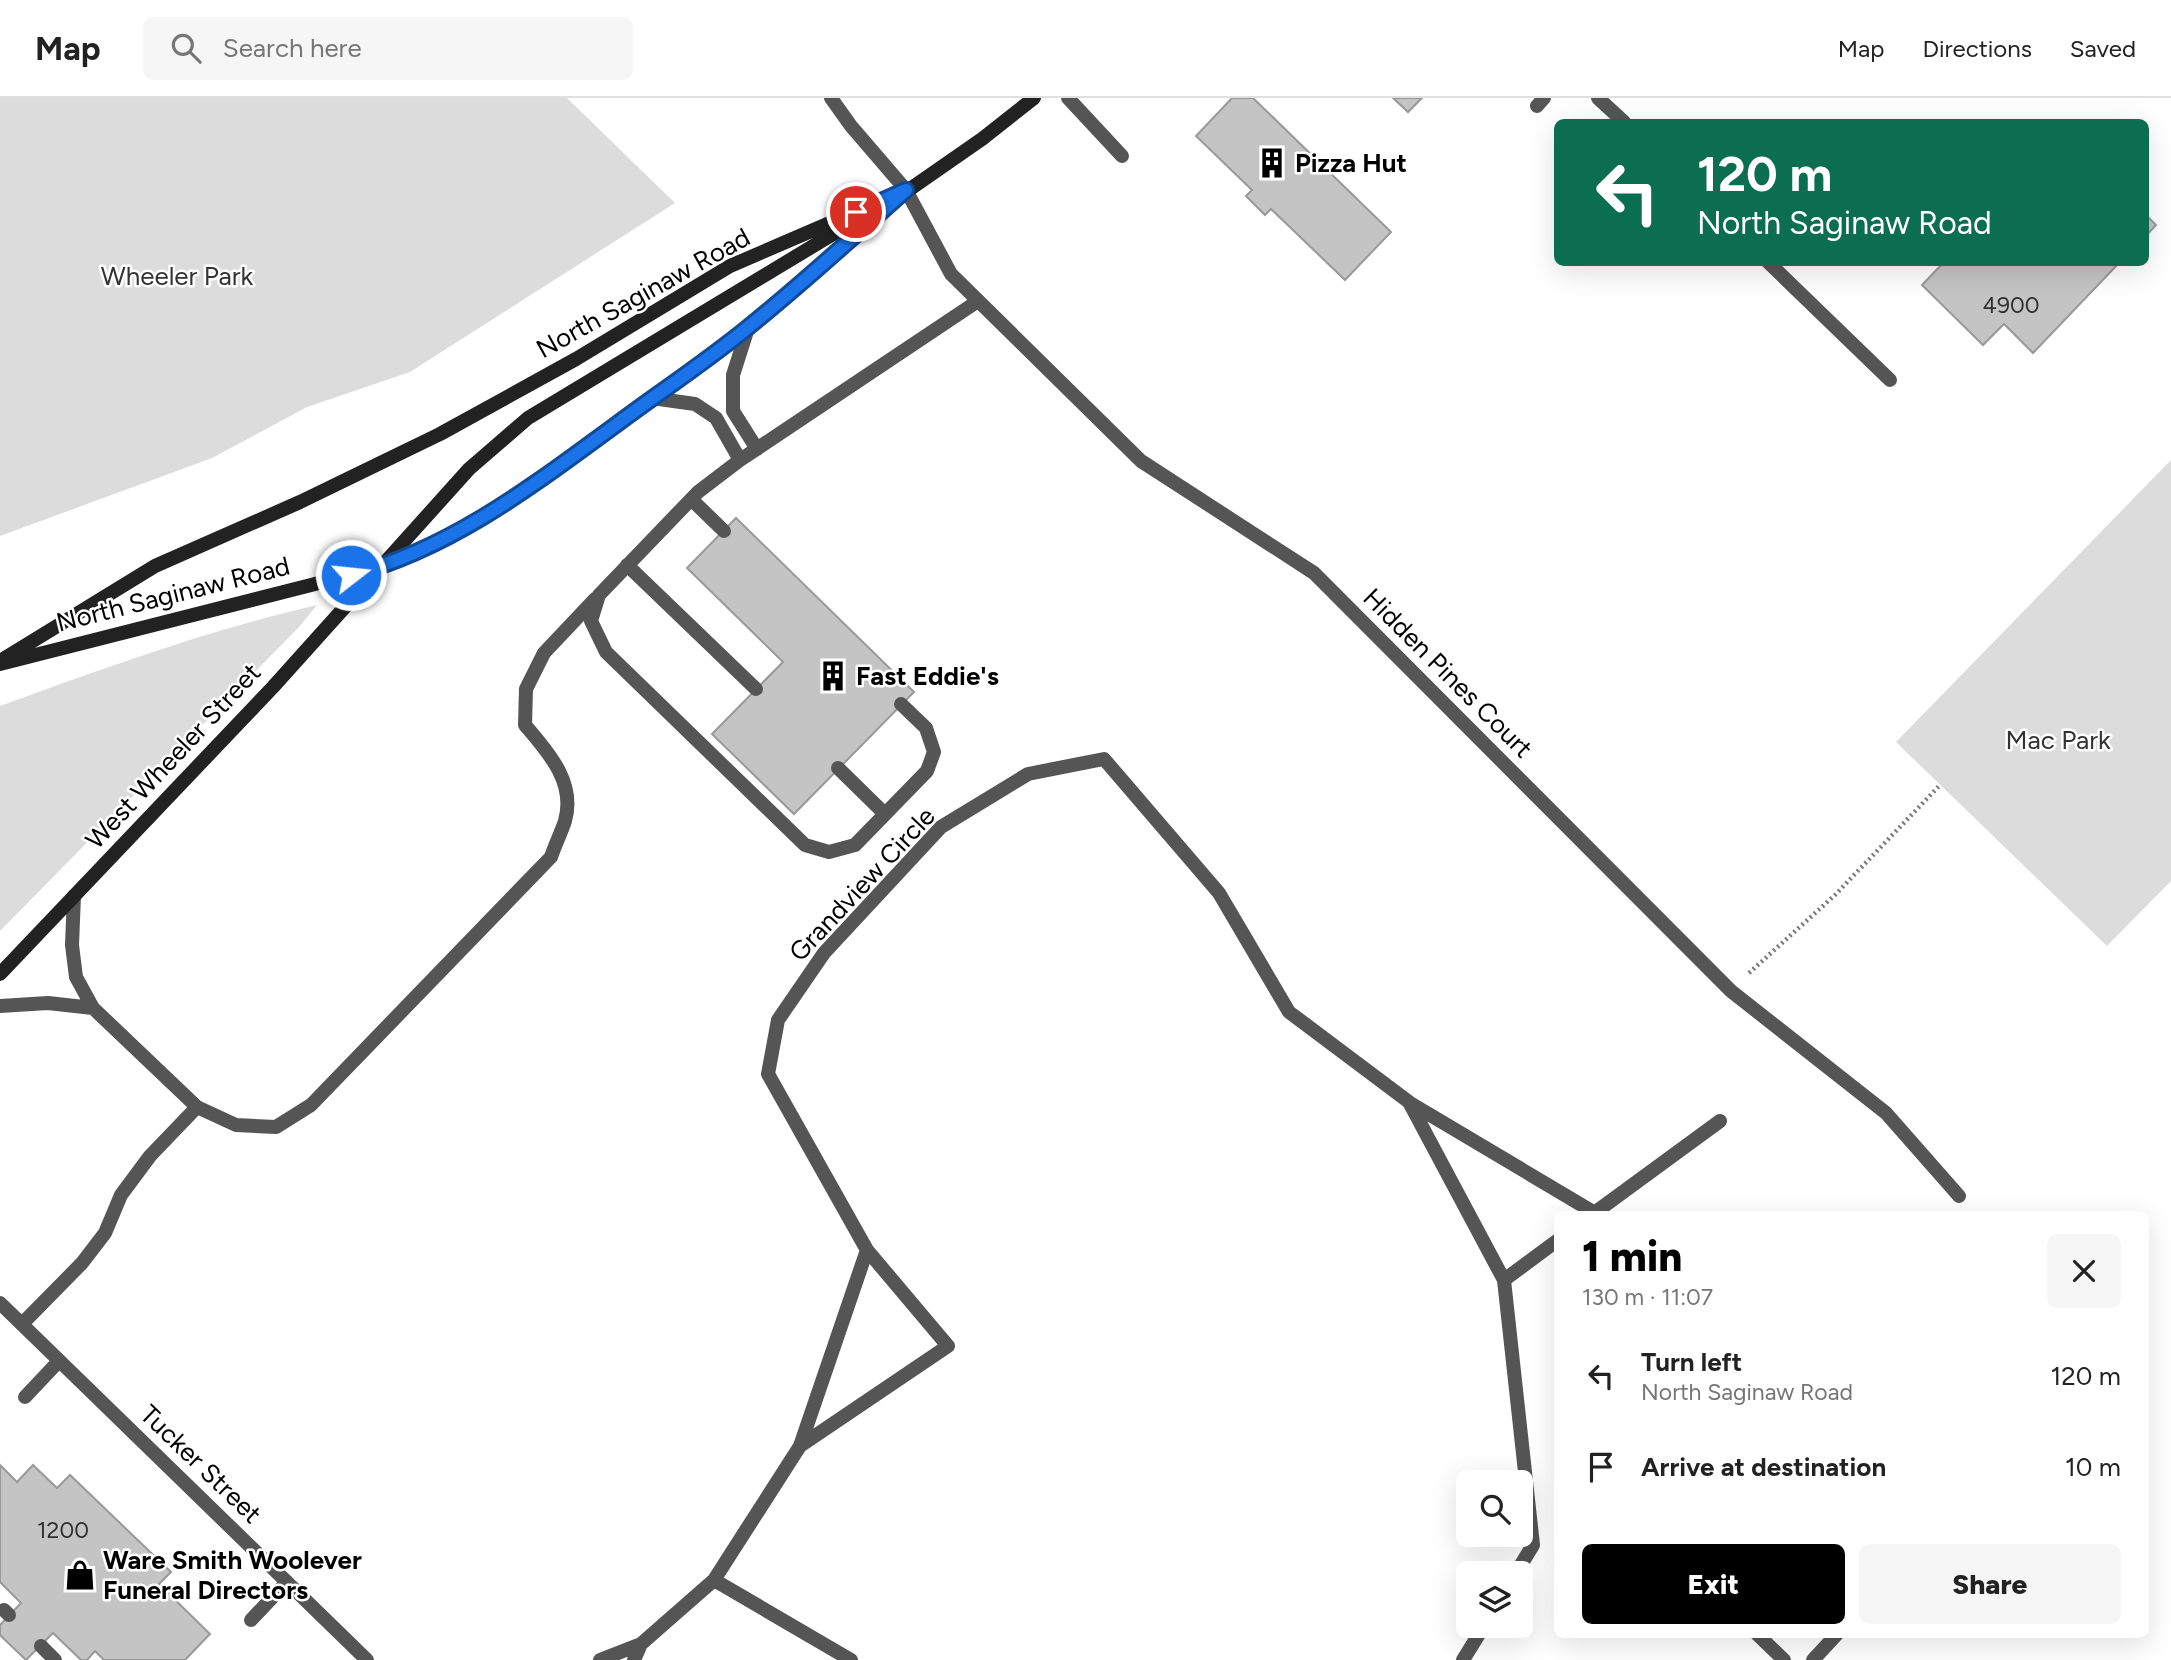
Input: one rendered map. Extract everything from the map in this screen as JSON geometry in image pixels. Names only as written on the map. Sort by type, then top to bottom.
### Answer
[{"type":"main road","name":"North Saginaw Road","points":[[0,662],[378,568],[460,531],[531,487],[697,368],[906,190],[982,139],[1034,98]]},
{"type":"main road","name":"North Saginaw Road","points":[[0,662],[155,566],[300,502],[440,433],[576,359],[730,266],[906,190]]},
{"type":"main road","name":"West Wheeler Street","points":[[0,974],[273,687],[469,469],[528,418],[906,190]]},
{"type":"street","name":"Hidden Pines Court","points":[[831,98],[851,126],[906,190],[951,274],[1141,461],[1314,573],[1731,991],[1886,1113],[1959,1196]]},
{"type":"street","points":[[1068,98],[1122,156]]},
{"type":"street","points":[[1598,98],[1621,119]]},
{"type":"street","points":[[1772,266],[1890,380]]},
{"type":"street","points":[[74,896],[72,945],[76,977],[93,1008],[197,1107],[236,1125],[276,1127],[311,1105],[551,857],[566,818],[567,790],[555,760],[525,725],[526,690],[544,653],[691,499],[740,460],[978,301]]},
{"type":"street","points":[[748,327],[733,375],[733,411],[757,449]]},
{"type":"street","points":[[652,398],[695,404],[716,418],[740,460]]},
{"type":"street","points":[[691,499],[723,531]]},
{"type":"street","points":[[628,565],[756,689]]},
{"type":"street","points":[[599,595],[591,621],[606,652],[806,845],[829,852],[855,845],[927,771],[934,752],[926,727],[901,704]]},
{"type":"street","name":"Grandview Circle","points":[[867,1250],[768,1074],[778,1020],[824,953],[941,827],[1028,774],[1104,759],[1219,893],[1289,1012],[1409,1102],[1589,1211]]},
{"type":"street","points":[[838,768],[885,814]]},
{"type":"street","points":[[0,1006],[48,1003],[93,1008]]},
{"type":"street","name":"Grandview Circle","points":[[1409,1102],[1504,1280],[1533,1545],[1523,1561]]},
{"type":"street","points":[[22,1324],[82,1263],[106,1233],[121,1195],[150,1156],[197,1107]]},
{"type":"street","name":"Grandview Circle","points":[[1598,1211],[1720,1121]]},
{"type":"street","points":[[1504,1280],[1554,1243]]},
{"type":"street","points":[[800,1446],[948,1346],[867,1250]]},
{"type":"street","points":[[600,1660],[641,1644],[714,1580],[800,1446],[867,1250]]},
{"type":"street","name":"Tucker Street","points":[[0,1303],[368,1660]]},
{"type":"street","points":[[25,1397],[59,1361]]},
{"type":"street","points":[[714,1580],[851,1660]]},
{"type":"street","points":[[251,1620],[287,1583]]},
{"type":"street","points":[[1463,1660],[1477,1638]]},
{"type":"street","points":[[1761,1638],[1784,1660]]},
{"type":"street","points":[[1813,1660],[1833,1638]]},
{"type":"street","points":[[634,1660],[641,1644]]},
{"type":"street","points":[[41,1646],[55,1660]]},
{"type":"path","points":[[1731,991],[1835,894],[1941,785]]},
{"type":"green space","name":"Wheeler Park","points":[[0,98],[567,98],[675,203],[410,372],[307,407],[212,458],[0,536]]},
{"type":"green space","name":"Mac Park","points":[[2171,460],[2171,881],[2107,946],[1896,742]]},
{"type":"green space","points":[[317,605],[300,626],[0,931],[0,706],[197,638]]},
{"type":"building","name":"Pizza Hut","points":[[1232,98],[1253,98],[1391,232],[1345,280],[1271,209],[1265,215],[1246,196],[1252,190],[1196,136]]},
{"type":"building","points":[[1393,98],[1422,98],[1408,112]]},
{"type":"building","points":[[2149,218],[2156,225],[2149,233]]},
{"type":"building","points":[[1940,266],[2116,266],[2033,353],[2004,324],[1983,345],[1922,285]]},
{"type":"building","name":"Fast Eddie's","points":[[736,518],[914,692],[794,814],[712,734],[783,662],[687,568]]},
{"type":"building","points":[[0,1465],[17,1482],[33,1465],[57,1488],[70,1475],[171,1572],[159,1584],[210,1634],[185,1660],[104,1660],[95,1651],[87,1660],[81,1660],[53,1633],[26,1660],[0,1635],[0,1625],[21,1603],[0,1582]]},
{"type":"place","name":"Pizza Hut","points":[[1272,163]]},
{"type":"place","name":"Fast Eddie's","points":[[833,676]]},
{"type":"place","name":"Ware Smith Woolever Funeral Directors","points":[[80,1575]]},
{"type":"route","points":[[351,575],[378,568],[460,531],[531,487],[697,368],[906,190],[856,212]]}]
